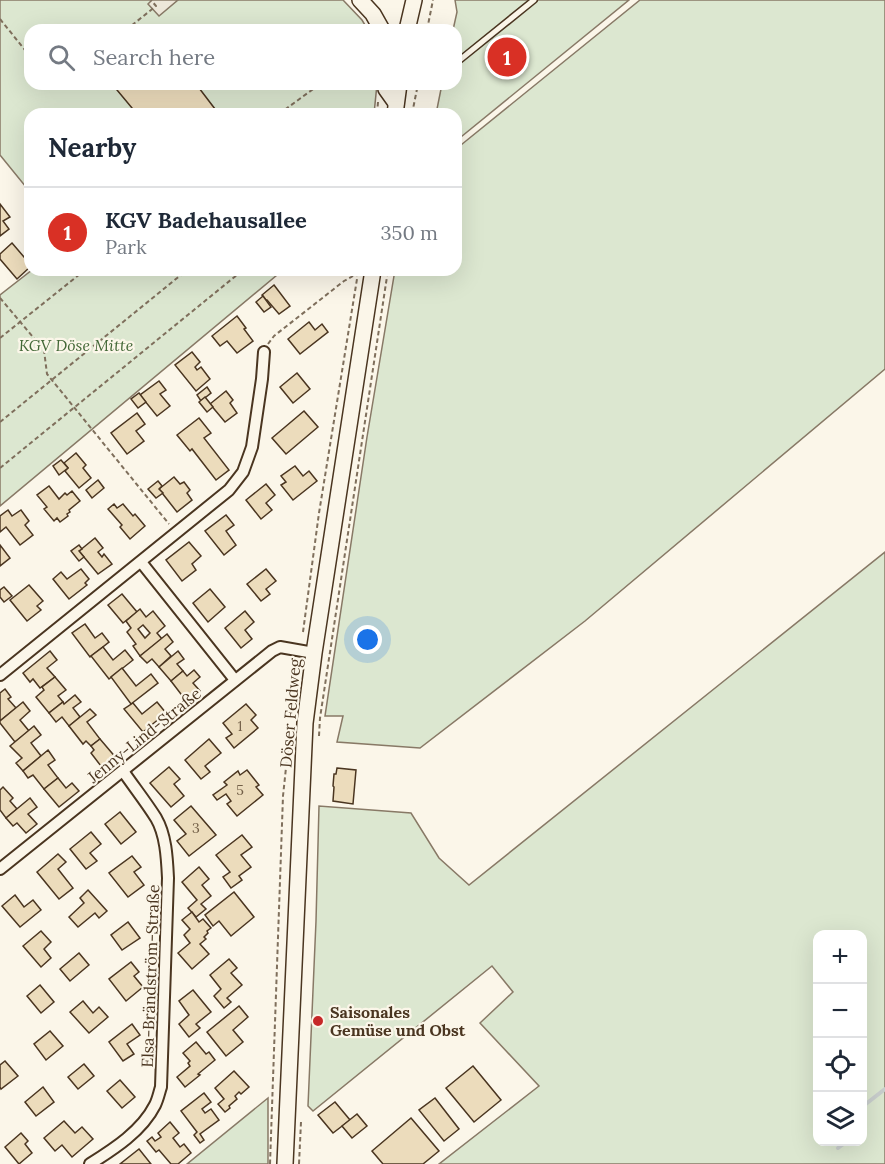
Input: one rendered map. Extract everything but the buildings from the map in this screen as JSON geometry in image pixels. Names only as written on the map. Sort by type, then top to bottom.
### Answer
[{"type":"street","points":[[360,0],[379,24]]},
{"type":"street","points":[[408,24],[414,0]]},
{"type":"street","points":[[386,90],[396,108]]},
{"type":"street","points":[[396,108],[398,90]]},
{"type":"street","name":"Döser Feldweg","points":[[285,1164],[305,723],[372,276]]},
{"type":"street","points":[[0,675],[229,490],[243,472],[249,457],[264,352]]},
{"type":"street","points":[[141,562],[235,680]]},
{"type":"street","name":"Jenny-Lind-Straße","points":[[0,869],[272,651],[280,647],[314,653]]},
{"type":"street","name":"Elsa-Brändström-Straße","points":[[90,1164],[137,1129],[156,1104],[161,1087],[167,860],[162,832],[156,819],[123,771]]},
{"type":"lane","points":[[462,58],[534,0]]},
{"type":"path","points":[[134,24],[156,6],[151,0]]},
{"type":"path","points":[[428,24],[433,0]]},
{"type":"path","points":[[0,19],[24,49]]},
{"type":"path","points":[[287,108],[312,90]]},
{"type":"path","points":[[413,108],[417,90]]},
{"type":"path","points":[[0,338],[78,276]]},
{"type":"path","points":[[0,422],[180,276]]},
{"type":"path","points":[[0,468],[236,276]]},
{"type":"path","points":[[264,352],[274,336],[353,276]]},
{"type":"path","points":[[318,740],[336,605],[387,276]]},
{"type":"path","points":[[0,298],[44,350],[47,374],[177,533]]},
{"type":"path","points":[[300,1164],[301,1123]]},
{"type":"green space","points":[[0,0],[343,0],[364,24],[24,24],[24,90],[376,90],[375,108],[24,108],[24,185],[0,155]]},
{"type":"green space","points":[[455,0],[629,0],[462,136],[462,108],[437,108],[441,90],[462,90],[462,24],[454,24],[457,12]]},
{"type":"green space","points":[[640,0],[885,0],[885,369],[585,621],[420,748],[337,742],[343,716],[325,716],[394,276],[462,276],[462,144]]},
{"type":"green space","name":"KGV Döse Mitte","points":[[24,276],[276,276],[0,506],[0,295]]},
{"type":"green space","points":[[885,552],[885,1164],[439,1164],[539,1086],[480,1023],[513,992],[492,966],[313,1111],[308,1106],[319,806],[411,813],[439,858],[469,885]]},
{"type":"green space","points":[[268,1098],[268,1164],[187,1164]]},
{"type":"shaded area","points":[[152,0],[178,0],[159,16],[148,4]]},
{"type":"waterway","points":[[867,1103],[885,1089]]},
{"type":"place","name":"KGV Badehausallee","points":[[507,57]]},
{"type":"place","name":"Saisonales Gemüse und Obst","points":[[318,1021]]}]
